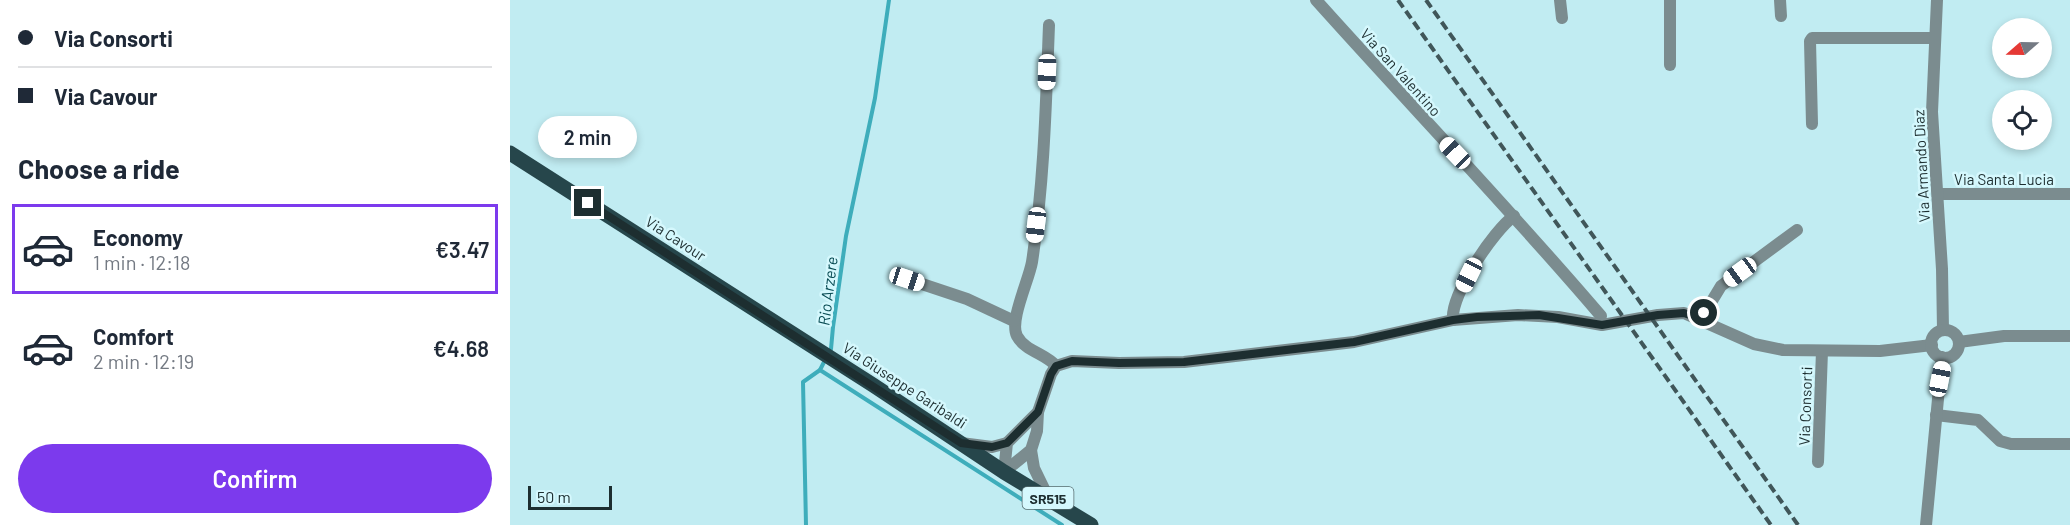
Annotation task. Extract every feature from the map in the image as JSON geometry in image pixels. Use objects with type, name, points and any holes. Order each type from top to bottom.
[{"type":"main road","name":"Via Cavour","points":[[510,153],[827,356]]},
{"type":"main road","name":"Via Giuseppe Garibaldi","points":[[827,356],[1004,472],[1091,525]]},
{"type":"street","name":"Via San Valentino","points":[[1316,0],[1514,216],[1601,316]]},
{"type":"street","points":[[1560,0],[1562,18]]},
{"type":"street","points":[[1670,0],[1670,65]]},
{"type":"street","points":[[1780,0],[1780,16]]},
{"type":"street","name":"Via Armando Diaz","points":[[1937,0],[1932,112],[1942,269],[1943,330]]},
{"type":"street","points":[[1049,25],[1043,167],[1032,264],[1014,321],[1017,336],[1033,351],[1052,361],[1056,366],[1038,412],[1037,431],[1031,450],[1034,468],[1049,499]]},
{"type":"street","points":[[1812,124],[1810,41],[1812,38],[1934,38]]},
{"type":"street","name":"Via Santa Lucia","points":[[1938,194],[2070,194]]},
{"type":"street","points":[[1453,320],[1454,307],[1478,258],[1514,216]]},
{"type":"street","points":[[1701,319],[1721,286],[1797,231]]},
{"type":"street","points":[[907,279],[967,299],[1014,321]]},
{"type":"street","name":"Via Consorti","points":[[1056,366],[1072,361],[1184,362],[1354,342],[1453,320],[1539,315],[1602,325],[1684,313],[1739,338],[1766,347],[1822,351],[1880,351],[1932,345]]},
{"type":"street","points":[[1943,330],[1951,332],[1959,342],[1955,354],[1949,357],[1937,355],[1932,345],[1935,335],[1943,330]]},
{"type":"street","points":[[1959,342],[2004,336],[2070,336]]},
{"type":"street","name":"Via Consorti","points":[[1818,462],[1822,351]]},
{"type":"street","points":[[1926,525],[1942,357]]},
{"type":"street","points":[[961,443],[992,447],[1007,443],[1038,412]]},
{"type":"street","points":[[1936,415],[1978,420],[2000,441],[2011,444],[2070,444]]},
{"type":"street","points":[[1004,472],[1007,443]]},
{"type":"street","points":[[1004,472],[1031,450]]},
{"type":"waterway","name":"Rio Arzere","points":[[829,353],[846,236],[875,98],[889,0]]},
{"type":"waterway","name":"Rio Arzere","points":[[825,360],[820,370],[1062,525]]},
{"type":"waterway","points":[[806,525],[803,382],[820,370]]},
{"type":"railway","points":[[1398,0],[1771,525]]},
{"type":"railway","points":[[1426,0],[1798,525]]},
{"type":"route","points":[[588,203],[961,443],[992,447],[1007,443],[1038,412],[1056,366],[1072,361],[1184,362],[1354,342],[1453,320],[1477,317],[1539,315],[1602,325],[1684,313],[1701,319],[1704,313]]}]
